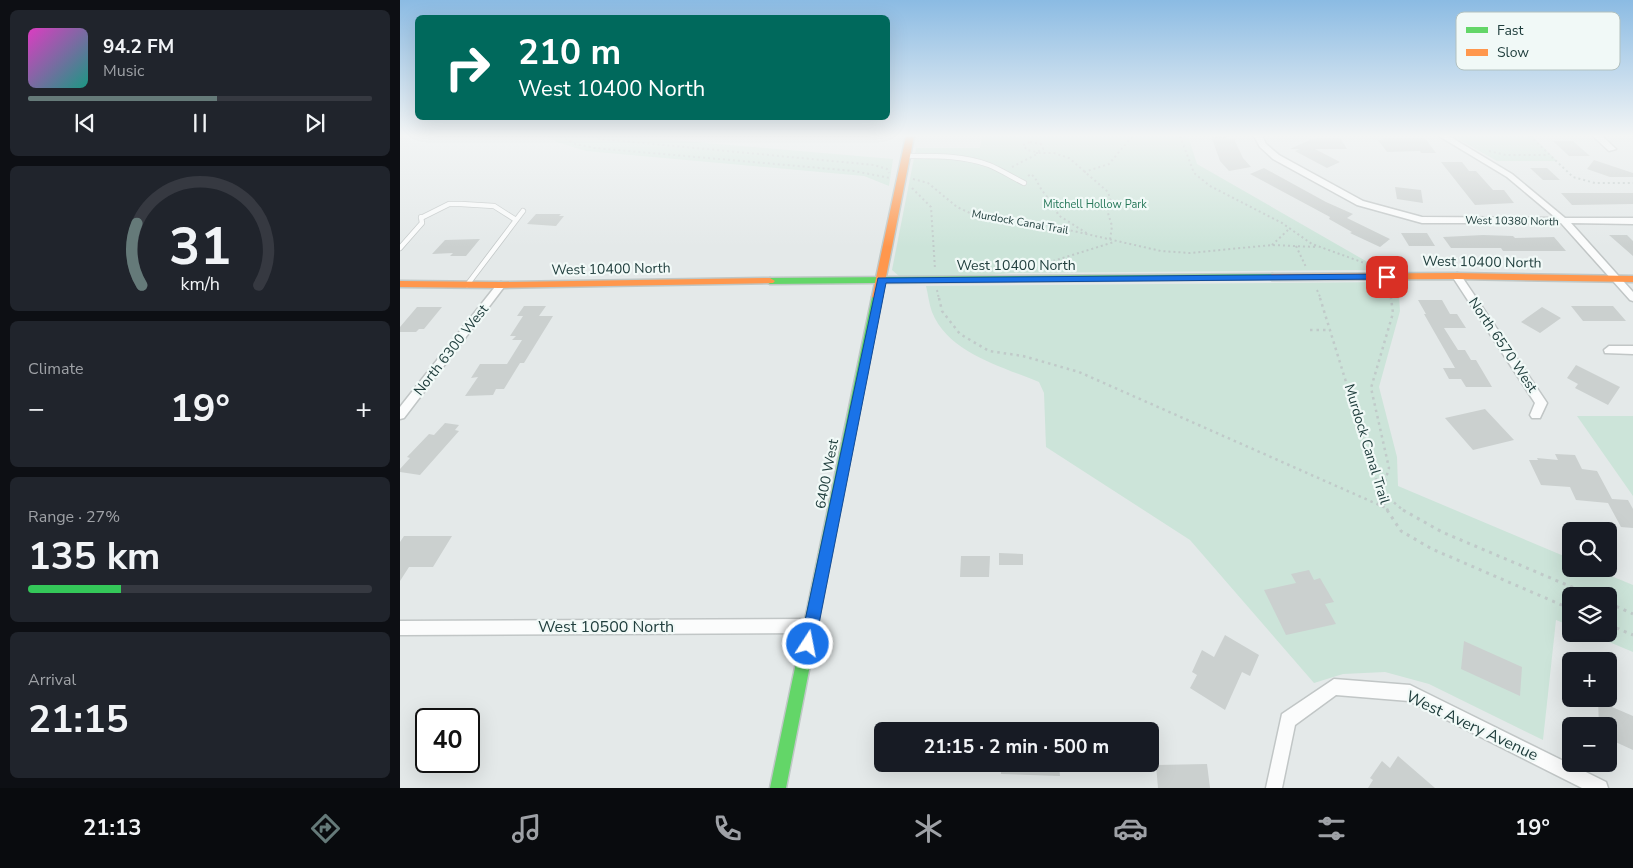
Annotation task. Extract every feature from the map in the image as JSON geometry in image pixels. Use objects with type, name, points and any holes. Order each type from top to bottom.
[{"type":"street","name":"6400 West","points":[[778,788],[881,280],[905,181],[905,173]]},
{"type":"street","name":"West 10380 North","points":[[1305,173],[1360,203],[1422,220],[1633,221]]},
{"type":"street","points":[[1504,173],[1530,190],[1564,222],[1633,298]]},
{"type":"street","name":"West 10400 North","points":[[400,284],[501,285],[936,279],[1457,276],[1633,279]]},
{"type":"street","name":"North 6570 West","points":[[1457,276],[1541,403],[1536,415]]},
{"type":"street","name":"North 6300 West","points":[[400,416],[501,285]]},
{"type":"street","points":[[1609,350],[1633,350]]},
{"type":"street","name":"West 10500 North","points":[[400,628],[811,626]]},
{"type":"street","name":"West Avery Avenue","points":[[1274,788],[1288,720],[1334,687],[1410,693],[1600,788]]},
{"type":"lane","points":[[1005,173],[1024,183]]},
{"type":"lane","points":[[400,248],[422,223],[421,218],[449,204],[494,206],[516,220]]},
{"type":"lane","points":[[467,285],[523,211]]},
{"type":"path","points":[[863,173],[889,178],[888,173]]},
{"type":"path","points":[[1085,173],[1108,192],[1111,202],[1108,212],[1113,228],[1110,240]]},
{"type":"path","points":[[1194,173],[1208,185],[1282,223],[1288,230],[1317,247],[1378,268]]},
{"type":"path","points":[[1568,173],[1573,177],[1594,183],[1633,182]]},
{"type":"path","points":[[1019,180],[1031,174],[1037,179],[1040,188],[1055,204],[1058,215],[1092,236]]},
{"type":"path","points":[[905,181],[931,207],[936,279],[942,311],[960,334],[989,351],[1023,356],[1079,372],[1386,508]]},
{"type":"path","name":"Murdock Canal Trail","points":[[905,181],[924,181],[957,207],[972,214],[1025,220],[1161,251],[1190,253],[1272,245],[1317,247]]},
{"type":"path","points":[[1272,245],[1288,230]]},
{"type":"path","points":[[1030,268],[1116,241]]},
{"type":"path","points":[[1296,246],[1306,267]]},
{"type":"path","points":[[1390,289],[1393,313],[1371,388],[1389,468],[1382,497],[1390,500],[1409,515],[1442,532],[1571,587]]},
{"type":"path","name":"Murdock Canal Trail","points":[[1317,290],[1382,497],[1391,518],[1401,531],[1411,538],[1562,605]]},
{"type":"path","points":[[1310,330],[1331,330]]},
{"type":"path","points":[[1617,607],[1633,614]]},
{"type":"path","points":[[1617,628],[1633,635]]},
{"type":"green space","points":[[828,173],[891,173],[889,186],[864,176]]},
{"type":"green space","name":"Mitchell Hollow Park","points":[[911,173],[1212,173],[1378,268],[1368,270],[1011,273],[968,277],[900,277],[892,270]]},
{"type":"green space","points":[[1393,282],[1399,296],[1400,311],[1379,387],[1397,457],[1398,486],[1562,555],[1562,577],[1614,577],[1633,585],[1633,652],[1609,642],[1617,642],[1617,587],[1562,587],[1562,622],[1556,620],[1543,740],[1429,684],[1385,672],[1343,674],[1314,683],[1190,540],[1046,447],[1044,393],[1039,382],[978,357],[950,338],[932,312],[926,286]]},
{"type":"green space","points":[[1577,416],[1633,416],[1633,496]]},
{"type":"building","points":[[1273,173],[1326,202],[1353,214],[1347,218],[1390,239],[1380,247],[1350,233],[1352,232],[1329,219],[1330,217],[1250,174]]},
{"type":"building","points":[[1450,173],[1478,173],[1493,190],[1504,190],[1514,203],[1475,205]]},
{"type":"building","points":[[1535,173],[1552,173],[1560,180],[1543,180]]},
{"type":"building","points":[[1598,173],[1633,173],[1633,177],[1610,177]]},
{"type":"building","points":[[1395,187],[1421,190],[1423,203],[1397,199]]},
{"type":"building","points":[[1561,193],[1633,193],[1633,204],[1572,205]]},
{"type":"building","points":[[536,214],[561,214],[559,216],[564,216],[556,226],[527,224]]},
{"type":"building","points":[[1401,233],[1427,233],[1435,246],[1409,246]]},
{"type":"building","points":[[1609,235],[1627,235],[1633,241],[1633,256]]},
{"type":"building","points":[[1513,236],[1515,238],[1554,237],[1566,251],[1503,251],[1501,248],[1451,248],[1443,237]]},
{"type":"building","points":[[480,239],[466,256],[450,256],[453,253],[432,254],[445,240]]},
{"type":"building","points":[[1418,300],[1442,300],[1450,314],[1457,314],[1466,328],[1444,328],[1458,350],[1465,350],[1471,360],[1476,360],[1492,387],[1466,387],[1461,379],[1449,379],[1443,368],[1455,368]]},
{"type":"building","points":[[524,306],[546,306],[539,316],[553,316],[524,363],[520,363],[504,389],[496,389],[493,395],[465,396],[478,377],[471,378],[480,364],[507,364],[522,340],[512,340],[516,336],[510,336],[523,316],[517,316]]},
{"type":"building","points":[[1571,306],[1613,306],[1626,321],[1583,321]]},
{"type":"building","points":[[417,307],[442,307],[424,329],[419,329],[416,332],[400,332],[400,327]]},
{"type":"building","points":[[1542,307],[1561,318],[1540,333],[1521,322]]},
{"type":"building","points":[[1576,365],[1620,387],[1608,405],[1575,388],[1578,384],[1567,378]]},
{"type":"building","points":[[1485,409],[1514,440],[1473,450],[1445,418]]},
{"type":"building","points":[[445,423],[459,425],[455,430],[459,431],[420,475],[400,472],[400,469],[410,458],[407,457],[429,434],[434,435]]},
{"type":"building","points":[[1555,454],[1575,455],[1582,469],[1597,471],[1612,499],[1628,500],[1633,509],[1633,528],[1621,527],[1608,503],[1576,500],[1570,487],[1541,485],[1529,460],[1538,460],[1537,458],[1558,460]]},
{"type":"building","points":[[404,536],[452,536],[433,567],[409,567],[400,581],[400,542]]},
{"type":"building","points":[[999,553],[1023,554],[1023,565],[999,565]]},
{"type":"building","points":[[961,556],[990,556],[989,577],[960,577]]},
{"type":"building","points":[[1309,570],[1314,580],[1320,578],[1334,602],[1325,604],[1336,624],[1286,635],[1264,590],[1296,583],[1291,574]]},
{"type":"building","points":[[1225,635],[1259,655],[1250,676],[1242,672],[1225,710],[1190,688],[1197,675],[1192,672],[1202,650],[1214,657]]},
{"type":"building","points":[[1464,641],[1522,667],[1520,696],[1461,669]]},
{"type":"building","points":[[1598,707],[1612,707],[1633,716],[1633,750],[1617,743],[1617,717],[1599,717]]},
{"type":"building","points":[[1398,756],[1435,788],[1368,788],[1373,780],[1370,778],[1382,761],[1390,768]]},
{"type":"building","points":[[1207,764],[1210,788],[1158,788],[1157,772],[1159,772],[1159,765]]},
{"type":"building","points":[[1001,772],[1060,772],[1060,776],[1001,774]]},
{"type":"traffic: fast","points":[[770,281],[1272,277]]},
{"type":"traffic: fast","points":[[778,788],[877,297]]},
{"type":"traffic: slow","points":[[877,297],[902,173]]},
{"type":"traffic: slow","points":[[1272,277],[1457,276],[1633,279]]},
{"type":"traffic: slow","points":[[400,284],[501,285],[770,281]]},
{"type":"route","points":[[808,644],[881,280],[1387,277]]}]
